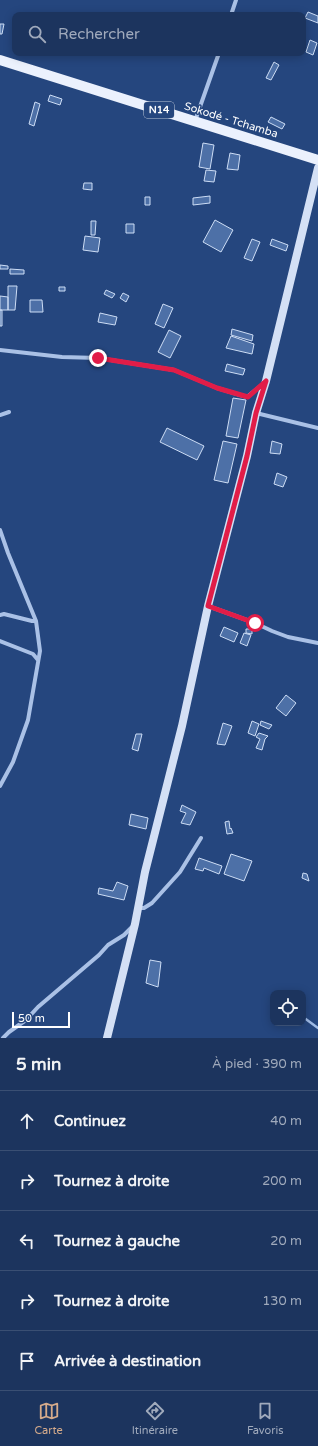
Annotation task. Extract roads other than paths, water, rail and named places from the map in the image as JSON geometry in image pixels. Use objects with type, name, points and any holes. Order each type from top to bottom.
[{"type":"main road","name":"Sokodé - Tchamba","points":[[0,60],[318,160]]},
{"type":"main road","points":[[107,1038],[135,924],[145,872],[182,726],[208,606],[247,456],[256,413],[266,381],[318,168]]},
{"type":"street","points":[[232,12],[236,0]]},
{"type":"street","points":[[195,122],[218,56]]},
{"type":"street","points":[[0,350],[62,357],[98,358],[174,370],[217,388],[248,397],[266,381]]},
{"type":"street","points":[[0,415],[9,412]]},
{"type":"street","points":[[256,413],[318,428]]},
{"type":"street","points":[[0,530],[36,620],[40,651],[28,720],[13,762],[0,786]]},
{"type":"street","points":[[208,606],[255,623],[272,632],[318,643]]},
{"type":"street","points":[[0,615],[4,614],[32,621],[36,620]]},
{"type":"street","points":[[0,641],[33,654],[38,660]]},
{"type":"street","points":[[138,908],[144,908],[152,903],[180,872],[201,838]]},
{"type":"street","points":[[3,1038],[26,1020],[38,1007],[99,955],[108,945],[124,935],[135,924]]},
{"type":"waterway","points":[[306,1019],[318,1028]]}]
